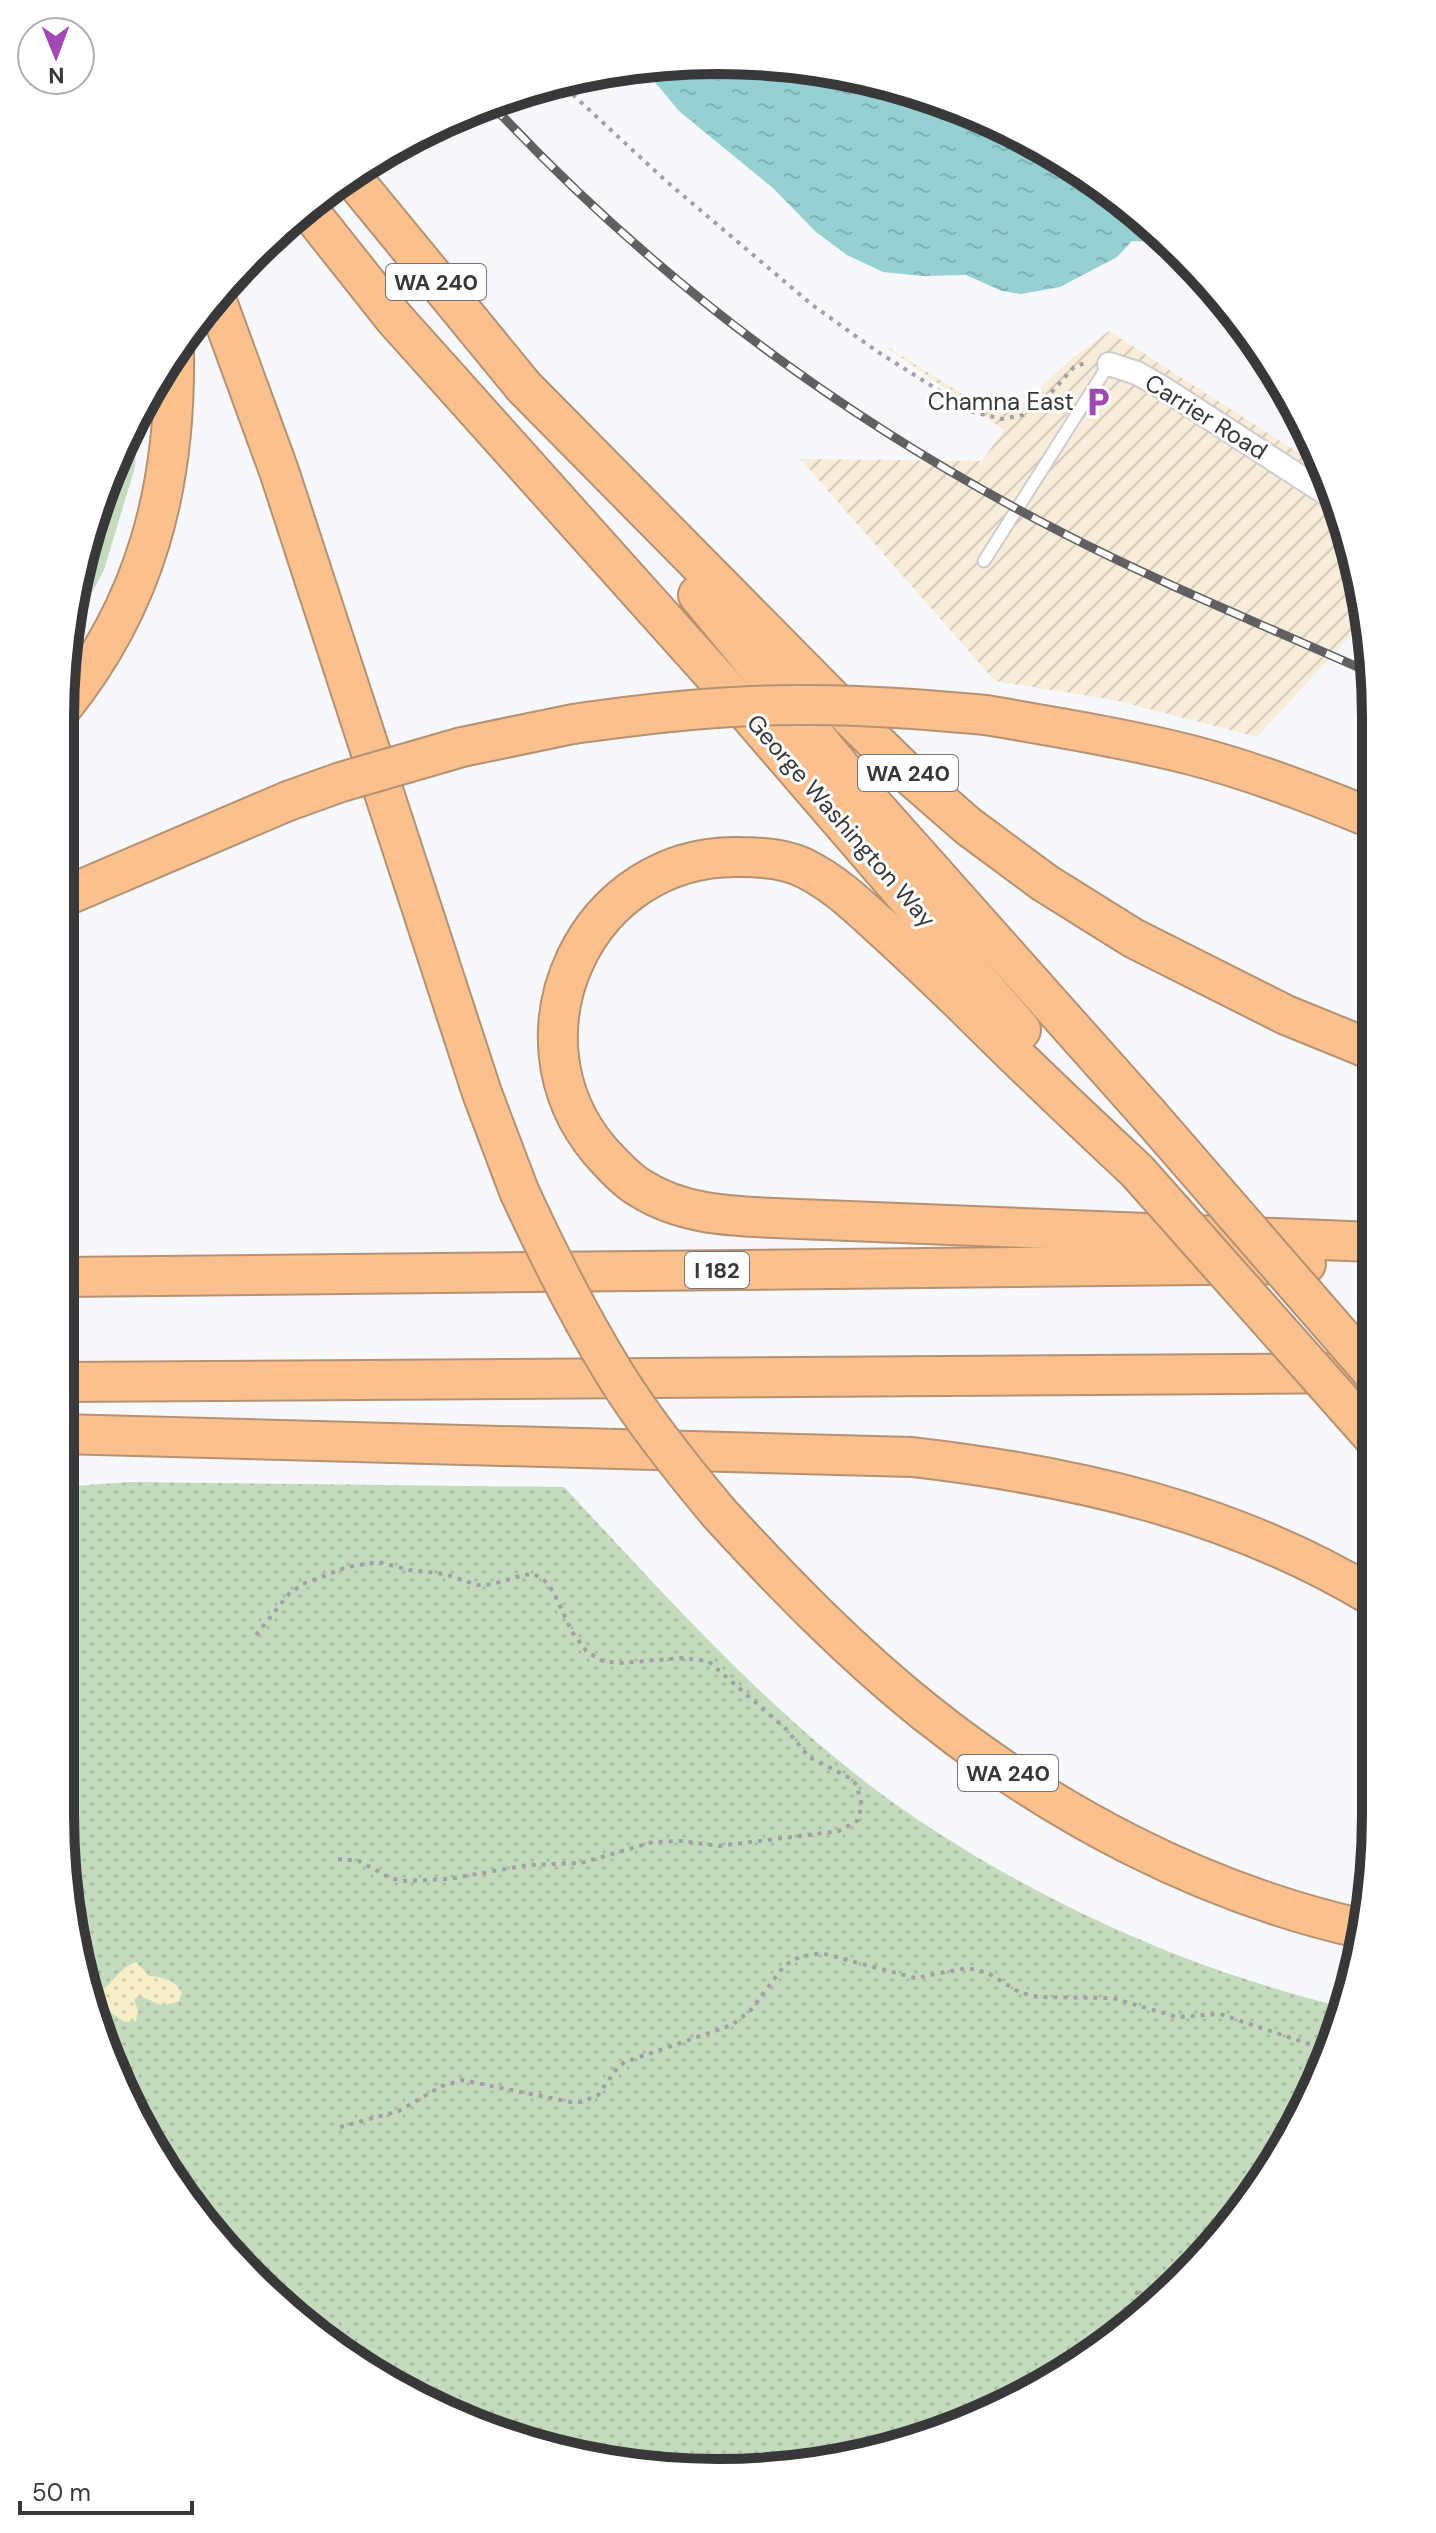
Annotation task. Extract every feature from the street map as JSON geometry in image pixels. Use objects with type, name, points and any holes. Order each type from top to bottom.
[{"type":"highway","name":"WA 240","points":[[358,185],[524,387],[853,720],[968,826],[1045,883],[1133,938],[1286,1015],[1362,1046]]},
{"type":"highway","name":"George Washington Way","points":[[314,217],[394,318],[746,711],[1042,1055],[1137,1171],[1362,1425]]},
{"type":"highway","name":"WA 240","points":[[220,310],[279,471],[482,1093],[519,1191],[575,1306],[649,1424],[719,1513],[779,1579],[923,1710],[988,1760],[1050,1801],[1129,1844],[1196,1875],[1276,1904],[1352,1926]]},
{"type":"highway","points":[[75,690],[100,656],[119,620],[153,537],[171,439],[174,373]]},
{"type":"highway","name":"George Washington Way","points":[[524,387],[857,787],[1362,1360]]},
{"type":"highway","points":[[74,892],[288,801],[355,777],[462,747],[573,724],[688,710],[807,705],[894,707],[986,715],[1101,735],[1194,756],[1305,791],[1362,814]]},
{"type":"highway","points":[[1137,1171],[842,891],[804,867],[765,858],[720,856],[687,862],[625,895],[601,919],[567,975],[560,1010],[558,1050],[573,1110],[589,1138],[614,1167],[640,1188],[688,1210],[725,1216],[1362,1242]]},
{"type":"highway","name":"I 182","points":[[74,1277],[1362,1263]]},
{"type":"highway","points":[[74,1382],[1362,1373]]},
{"type":"highway","points":[[74,1434],[897,1456],[979,1465],[1122,1492],[1180,1510],[1249,1535],[1324,1569],[1362,1590]]},
{"type":"street","name":"Carrier Road","points":[[1109,364],[1137,373],[1163,388],[1320,490]]},
{"type":"lane","points":[[984,561],[1109,364]]},
{"type":"path","points":[[569,92],[666,181],[811,304],[878,352],[973,412],[1002,419],[1023,415],[1042,403],[1077,365],[1085,362],[1109,364]]},
{"type":"path","points":[[256,1635],[279,1605],[303,1584],[358,1565],[379,1562],[409,1570],[445,1574],[477,1585],[534,1574],[553,1591],[572,1632],[587,1652],[603,1661],[621,1663],[681,1658],[708,1661],[786,1729],[809,1757],[852,1779],[862,1806],[857,1821],[839,1831],[719,1846],[682,1841],[653,1842],[581,1863],[528,1865],[449,1879],[403,1881],[390,1878],[359,1861],[338,1859]]},
{"type":"path","points":[[340,2127],[399,2111],[442,2086],[462,2080],[571,2102],[591,2100],[625,2062],[732,2025],[751,2010],[784,1966],[799,1957],[821,1953],[915,1978],[967,1968],[988,1973],[1019,1992],[1037,1997],[1112,1998],[1177,2017],[1220,2014],[1318,2048]]},
{"type":"path","points":[[1136,2291],[1141,2301]]},
{"type":"shaded area","points":[[1109,331],[1307,458],[1340,551],[1355,630],[1257,737],[1114,700],[995,681],[800,459],[982,461],[1004,430],[879,342],[979,404],[1001,409],[1012,409],[1026,401],[1070,360]]},
{"type":"green space","points":[[136,441],[135,467],[104,570],[84,608],[108,511]]},
{"type":"green space","points":[[129,1482],[564,1487],[696,1628],[765,1696],[882,1795],[931,1828],[1034,1889],[1143,1941],[1251,1981],[1333,2005],[1296,2100],[1276,2137],[1229,2207],[1202,2240],[1143,2299],[1110,2326],[1040,2373],[1003,2393],[925,2425],[844,2447],[802,2453],[760,2458],[676,2458],[592,2447],[551,2437],[511,2425],[433,2393],[396,2373],[326,2326],[293,2299],[234,2240],[207,2207],[160,2137],[123,2061],[108,2022],[86,1941],[75,1857],[74,1486]]},
{"type":"sand","points":[[136,1962],[149,1976],[172,1982],[182,1992],[179,2001],[161,2004],[138,1996],[134,2000],[138,2010],[136,2021],[125,2022],[110,2012],[106,2015],[99,1992]]},
{"type":"water","points":[[760,75],[844,86],[885,96],[964,123],[1040,160],[1110,207],[1151,242],[1132,241],[1117,257],[1060,287],[1021,294],[1002,291],[966,275],[922,276],[883,272],[847,255],[816,232],[773,188],[679,111],[651,78]]},
{"type":"water","points":[[1165,255],[1226,323],[1212,313],[1200,294]]},
{"type":"railway","points":[[499,113],[618,229],[686,287],[756,342],[902,442],[978,488],[1095,549],[1360,668]]},
{"type":"place","name":"Chamna East","points":[[1098,402]]}]
